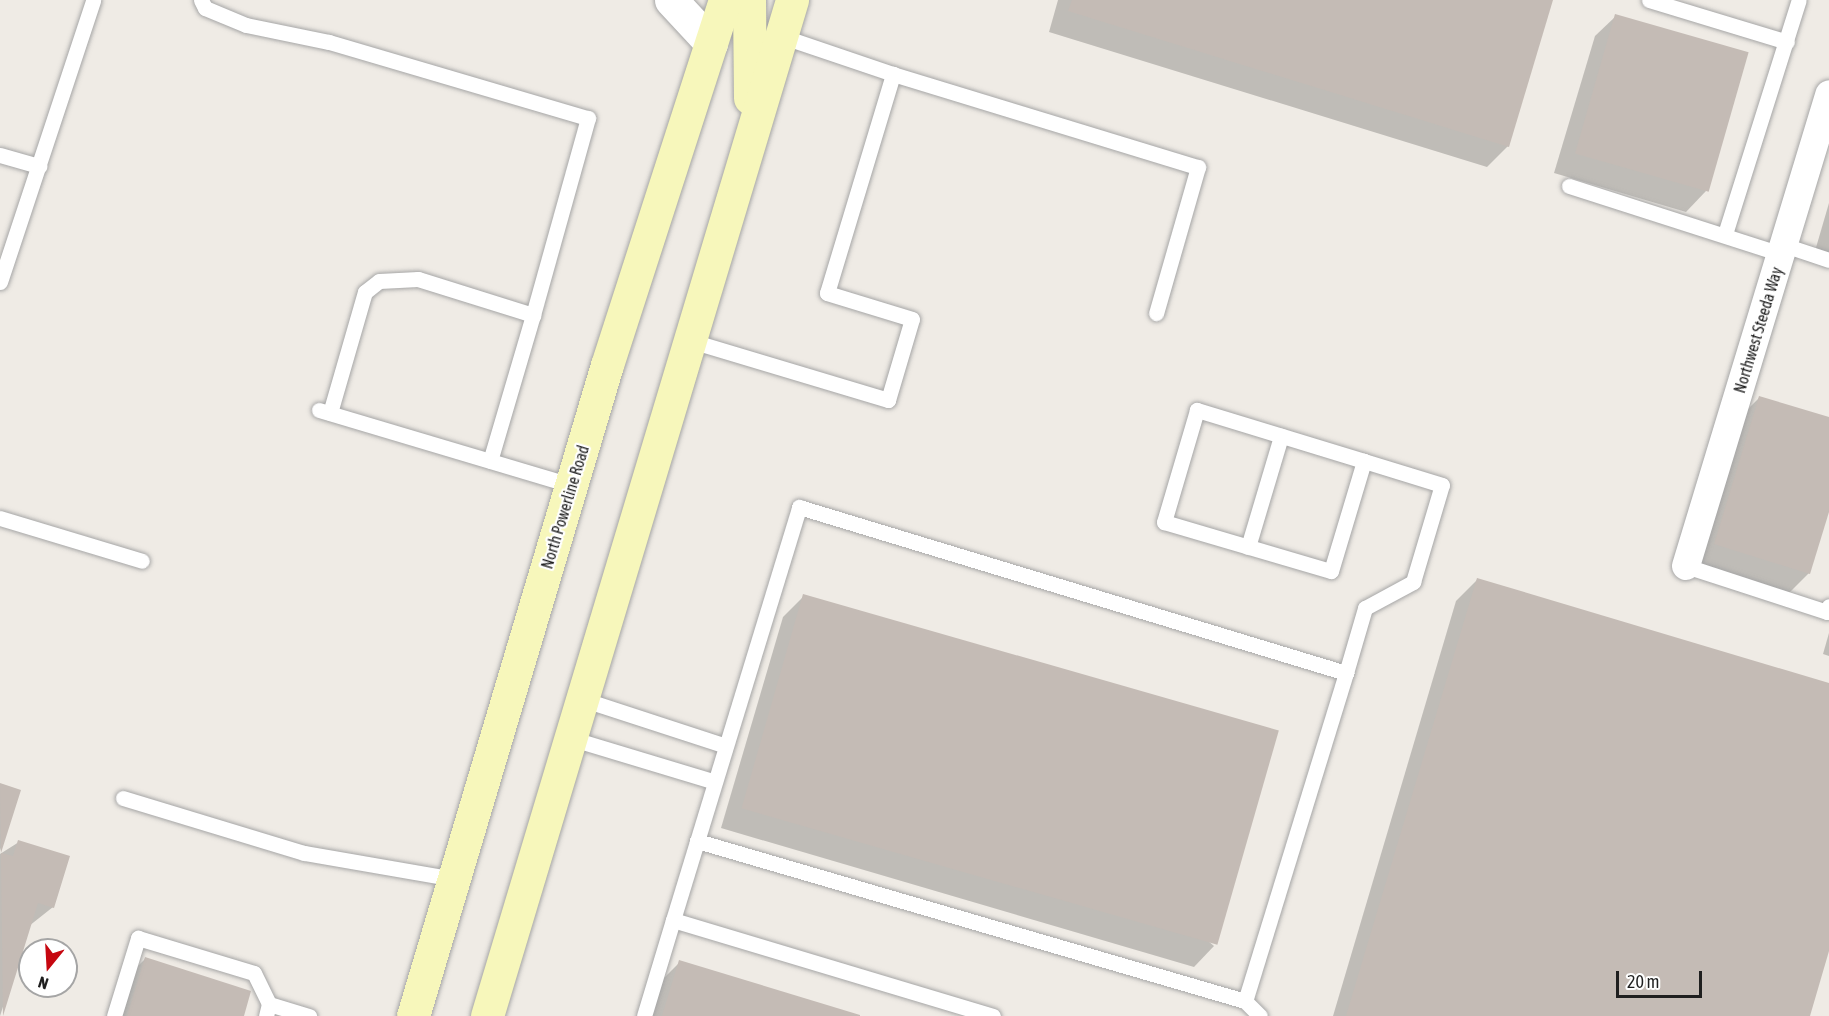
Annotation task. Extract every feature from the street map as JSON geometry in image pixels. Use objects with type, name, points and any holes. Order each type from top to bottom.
[{"type":"main road","name":"North Powerline Road","points":[[413,1016],[571,485],[725,0]]},
{"type":"main road","points":[[749,0],[753,25],[749,142]]},
{"type":"main road","points":[[487,1016],[585,700],[688,340],[792,0]]},
{"type":"street","points":[[670,0],[711,44]]},
{"type":"street","name":"Northwest Steeda Way","points":[[1686,566],[1829,94]]},
{"type":"lane","points":[[0,282],[93,0]]},
{"type":"lane","points":[[201,0],[204,8],[246,26],[329,42],[588,118],[490,461]]},
{"type":"lane","points":[[1649,0],[1787,42]]},
{"type":"lane","points":[[1725,234],[1800,0]]},
{"type":"lane","points":[[782,36],[893,74],[1197,167],[1156,313]]},
{"type":"lane","points":[[688,340],[888,400],[912,319],[827,293],[893,74]]},
{"type":"lane","points":[[0,154],[39,166]]},
{"type":"lane","points":[[1569,186],[1725,234],[1829,260]]},
{"type":"lane","points":[[533,315],[418,279],[379,281],[365,292],[325,412],[571,485]]},
{"type":"lane","points":[[1245,1001],[1365,608],[1413,582],[1442,484],[1197,410],[1164,522],[1331,571],[1364,461]]},
{"type":"lane","points":[[1248,547],[1281,436]]},
{"type":"lane","points":[[644,1016],[799,507],[1346,673]]},
{"type":"lane","points":[[0,518],[142,561]]},
{"type":"lane","points":[[1686,566],[1827,612],[1829,606]]},
{"type":"lane","points":[[585,700],[726,746]]},
{"type":"lane","points":[[573,739],[715,782]]},
{"type":"lane","points":[[123,798],[304,854],[454,879]]},
{"type":"lane","points":[[697,842],[1245,1001],[1260,1016]]},
{"type":"lane","points":[[673,920],[993,1016]]},
{"type":"lane","points":[[114,1016],[138,938],[254,973],[268,1010],[309,1016]]},
{"type":"building","points":[[1072,0],[1553,0],[1509,147],[1068,11]]},
{"type":"building","points":[[1615,14],[1749,52],[1709,192],[1575,153]]},
{"type":"building","points":[[1759,396],[1829,417],[1829,512],[1810,574],[1714,544]]},
{"type":"building","points":[[1477,578],[1829,683],[1829,951],[1810,1016],[1346,1016]]},
{"type":"building","points":[[803,594],[1279,730],[1217,945],[742,808]]},
{"type":"building","points":[[0,783],[21,790],[1,853],[13,856],[18,840],[70,856],[54,908],[38,903],[27,938],[18,938],[18,968],[3,1016]]},
{"type":"building","points":[[145,957],[251,991],[244,1016],[127,1016]]},
{"type":"building","points":[[679,960],[860,1015],[860,1016],[662,1016]]}]
